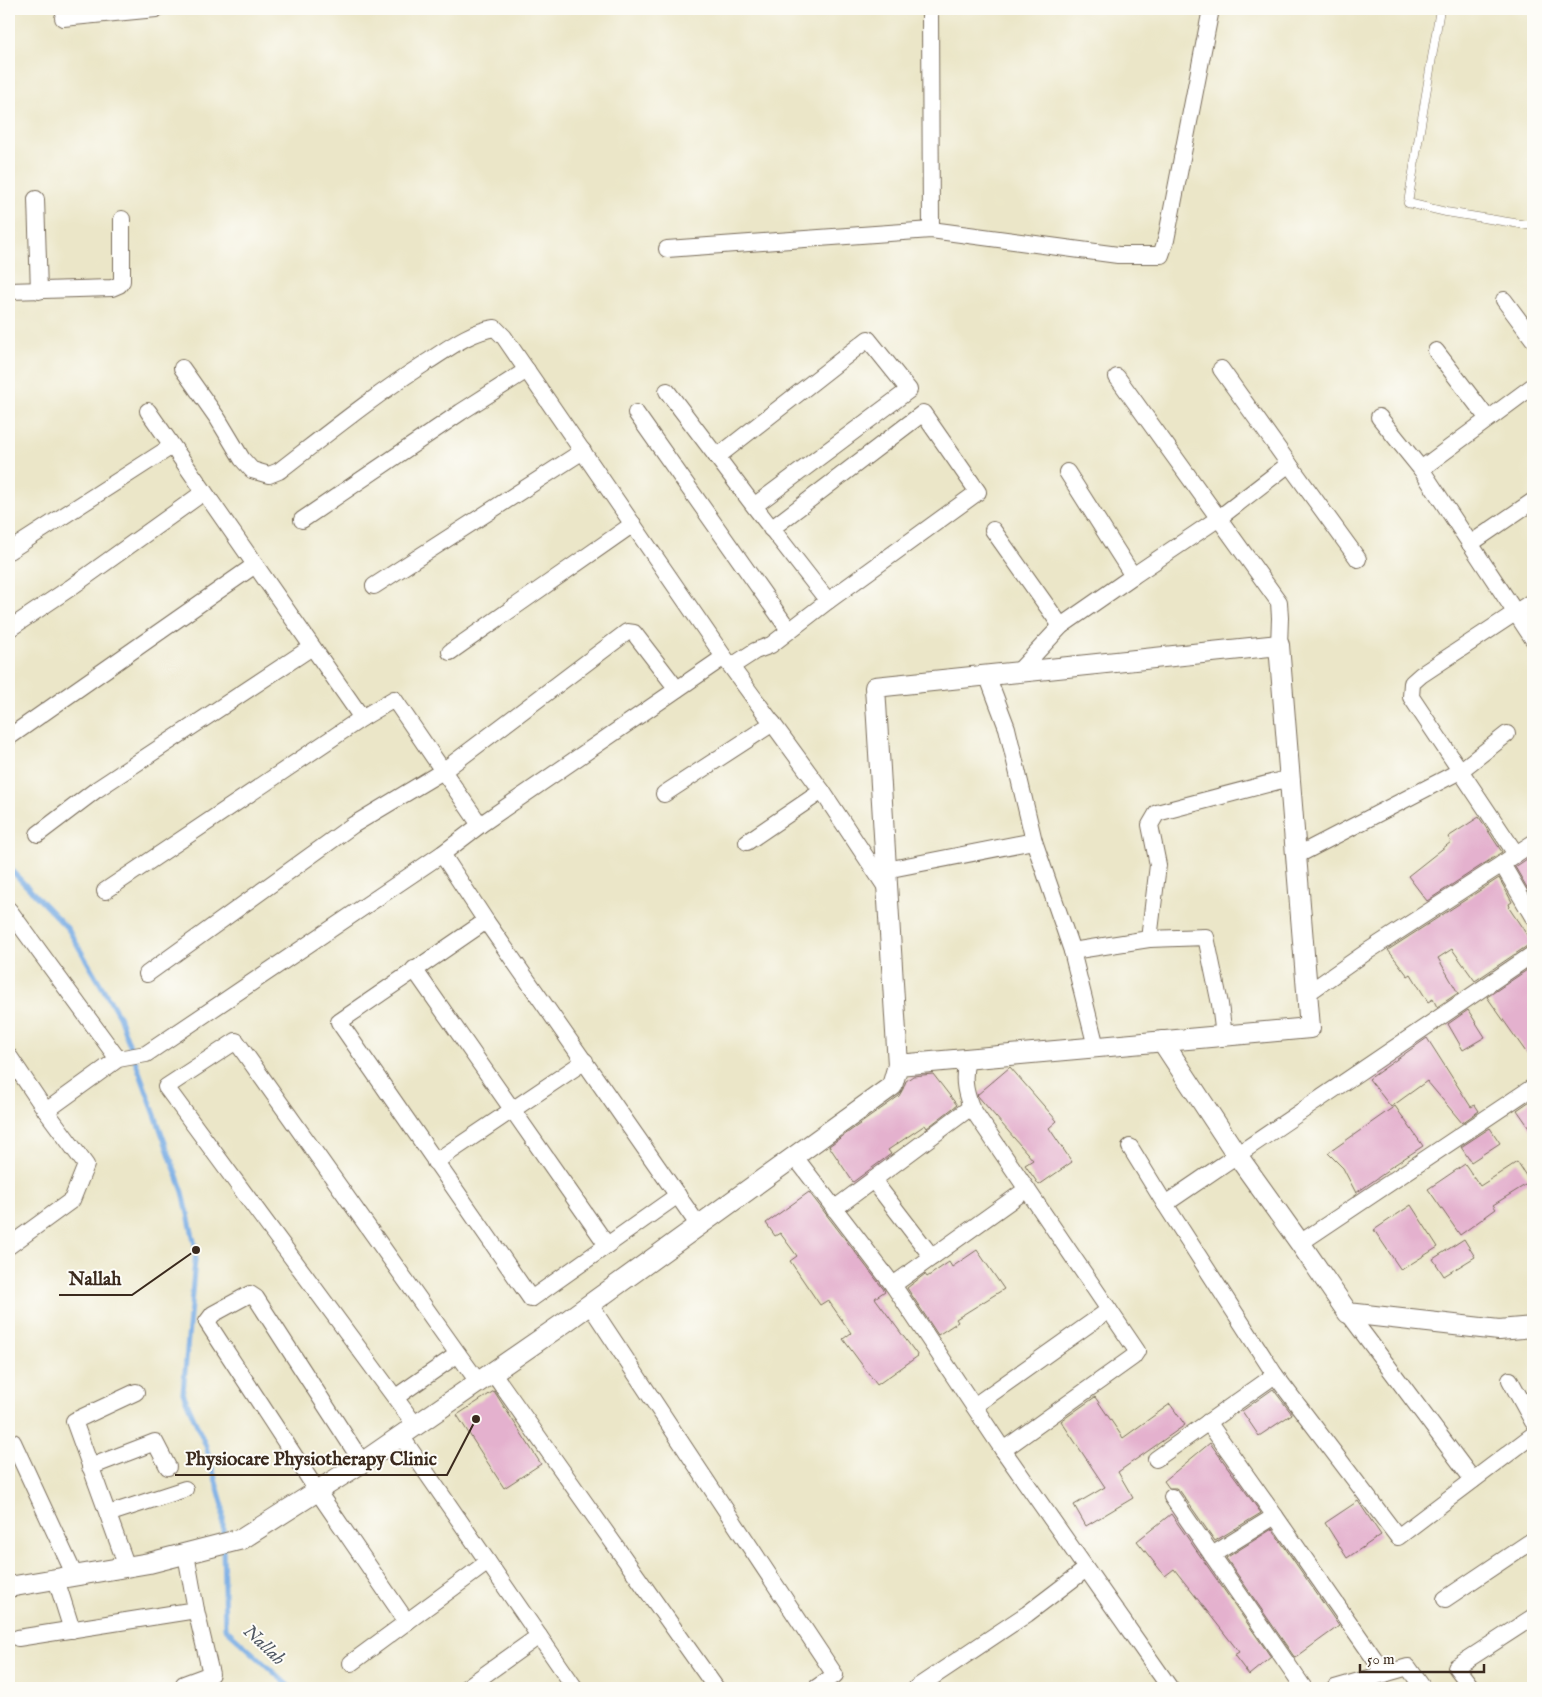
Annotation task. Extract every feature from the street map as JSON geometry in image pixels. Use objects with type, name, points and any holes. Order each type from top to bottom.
[{"type":"street","points":[[63,18],[156,9]]},
{"type":"street","points":[[930,9],[931,230]]},
{"type":"street","points":[[667,249],[931,230],[1118,255],[1161,255],[1166,240],[1211,9]]},
{"type":"street","points":[[36,199],[39,291]]},
{"type":"street","points":[[9,291],[112,288],[119,285],[122,281],[122,219]]},
{"type":"street","points":[[1504,300],[1533,340]]},
{"type":"street","points":[[182,368],[218,419],[242,459],[252,470],[269,474],[279,472],[398,380],[480,330],[495,328],[504,337],[772,723],[886,879]]},
{"type":"street","points":[[46,1111],[118,1059],[146,1054],[442,854],[480,825],[676,689],[732,666],[755,651],[771,645],[828,601],[978,492],[909,390],[868,339],[717,457]]},
{"type":"street","points":[[1436,351],[1488,419]]},
{"type":"street","points":[[1221,369],[1358,559]]},
{"type":"street","points":[[302,520],[461,412],[527,370]]},
{"type":"street","points":[[898,1065],[1310,1028],[1279,645],[1279,602],[1118,377]]},
{"type":"street","points":[[1421,469],[1533,386]]},
{"type":"street","points":[[754,506],[909,390]]},
{"type":"street","points":[[667,391],[828,601]]},
{"type":"street","points":[[148,412],[362,718]]},
{"type":"street","points":[[636,413],[790,630]]},
{"type":"street","points":[[771,528],[923,413]]},
{"type":"street","points":[[1379,417],[1421,469],[1533,639]]},
{"type":"street","points":[[9,552],[172,446]]},
{"type":"street","points":[[374,586],[583,451]]},
{"type":"street","points":[[1018,672],[1061,626],[1218,518],[1289,464]]},
{"type":"street","points":[[1067,472],[1133,576]]},
{"type":"street","points":[[9,628],[70,588],[204,492]]},
{"type":"street","points":[[1470,544],[1533,501]]},
{"type":"street","points":[[450,652],[633,524]]},
{"type":"street","points":[[993,530],[1061,626]]},
{"type":"street","points":[[9,737],[256,565]]},
{"type":"street","points":[[1516,854],[1411,697],[1412,683],[1421,675],[1533,600]]},
{"type":"street","points":[[147,974],[353,825],[443,771],[627,632],[634,632],[676,689]]},
{"type":"street","points":[[9,1587],[149,1563],[242,1539],[318,1492],[486,1378],[892,1086],[898,1065],[875,687],[1279,645]]},
{"type":"street","points":[[38,834],[96,790],[312,647]]},
{"type":"street","points":[[987,675],[1008,728],[1034,841],[1072,952],[1096,1047]]},
{"type":"street","points":[[105,891],[362,718],[394,699],[480,825]]},
{"type":"street","points":[[664,794],[772,723]]},
{"type":"street","points":[[1296,856],[1460,771],[1507,734]]},
{"type":"street","points":[[1150,940],[1158,865],[1150,825],[1158,813],[1290,778]]},
{"type":"street","points":[[747,842],[822,791]]},
{"type":"street","points":[[886,879],[1034,841]]},
{"type":"street","points":[[1308,993],[1368,951],[1533,843]]},
{"type":"street","points":[[442,854],[486,922],[699,1226]]},
{"type":"street","points":[[1502,864],[1533,917]]},
{"type":"street","points":[[9,910],[118,1059]]},
{"type":"street","points":[[486,922],[338,1022],[531,1299],[678,1195]]},
{"type":"street","points":[[1072,952],[1150,940],[1206,937],[1220,1004],[1224,1036]]},
{"type":"street","points":[[1165,1204],[1533,954]]},
{"type":"street","points":[[414,969],[607,1245]]},
{"type":"street","points":[[575,1688],[488,1562],[409,1431],[396,1397],[166,1087],[236,1041],[458,1354],[486,1378],[716,1688]]},
{"type":"street","points":[[1162,1041],[1237,1155],[1300,1242],[1348,1313],[1472,1480]]},
{"type":"street","points":[[9,1056],[46,1111],[86,1165],[72,1200],[9,1246]]},
{"type":"street","points":[[967,1058],[964,1086],[971,1107],[1137,1351],[1133,1357],[1002,1450]]},
{"type":"street","points":[[435,1162],[584,1061]]},
{"type":"street","points":[[1300,1242],[1533,1087]]},
{"type":"street","points":[[834,1209],[971,1107]]},
{"type":"street","points":[[1130,1147],[1275,1375],[1398,1537],[1533,1435]]},
{"type":"street","points":[[794,1157],[893,1285],[1002,1450],[1170,1688]]},
{"type":"street","points":[[873,1180],[932,1257]]},
{"type":"street","points":[[893,1285],[1027,1189]]},
{"type":"street","points":[[362,1462],[256,1298],[250,1294],[213,1314],[207,1322],[318,1492],[407,1622]]},
{"type":"street","points":[[590,1305],[835,1675],[816,1688]]},
{"type":"street","points":[[974,1406],[1109,1310]]},
{"type":"street","points":[[1348,1313],[1499,1330],[1533,1327]]},
{"type":"street","points":[[396,1397],[458,1354]]},
{"type":"street","points":[[1156,1459],[1275,1375]]},
{"type":"street","points":[[1510,1380],[1533,1422]]},
{"type":"street","points":[[127,1567],[74,1421],[136,1392]]},
{"type":"street","points":[[1208,1422],[1385,1674]]},
{"type":"street","points":[[13,1442],[66,1577],[72,1630]]},
{"type":"street","points":[[90,1467],[155,1442],[168,1467]]},
{"type":"street","points":[[108,1514],[184,1489]]},
{"type":"street","points":[[1172,1497],[1304,1688]]},
{"type":"street","points":[[1212,1555],[1275,1516]]},
{"type":"street","points":[[1445,1599],[1533,1540]]},
{"type":"street","points":[[184,1688],[184,1684],[211,1674],[196,1610],[186,1554]]},
{"type":"street","points":[[351,1664],[488,1562]]},
{"type":"street","points":[[916,1688],[1027,1614],[1086,1569]]},
{"type":"street","points":[[18,1638],[196,1610]]},
{"type":"street","points":[[1472,1688],[1456,1667],[1533,1617]]},
{"type":"street","points":[[466,1688],[540,1636]]},
{"type":"street","points":[[1335,1688],[1408,1667],[1423,1688]]},
{"type":"lane","points":[[1440,9],[1408,203],[1446,212],[1533,226]]},
{"type":"building","points":[[1479,817],[1502,852],[1427,901],[1408,876],[1451,842],[1448,837]]},
{"type":"building","points":[[1533,855],[1533,888],[1529,891],[1515,867]]},
{"type":"building","points":[[1499,878],[1512,902],[1509,904],[1509,908],[1533,944],[1527,946],[1475,981],[1452,949],[1438,958],[1458,993],[1437,1007],[1433,999],[1428,1002],[1411,974],[1408,976],[1388,950]]},
{"type":"building","points":[[1530,968],[1533,972],[1533,1062],[1487,997]]},
{"type":"building","points":[[1468,1010],[1485,1037],[1463,1050],[1448,1024]]},
{"type":"building","points":[[1427,1038],[1471,1107],[1475,1105],[1479,1111],[1462,1123],[1427,1081],[1391,1107],[1369,1079]]},
{"type":"building","points":[[1010,1067],[1057,1121],[1049,1128],[1072,1162],[1039,1185],[1025,1165],[1033,1160],[977,1095]]},
{"type":"building","points":[[933,1074],[957,1105],[927,1128],[925,1125],[888,1150],[891,1154],[853,1182],[829,1146],[899,1096],[906,1081],[913,1076]]},
{"type":"building","points":[[1533,1099],[1533,1133],[1517,1110]]},
{"type":"building","points":[[1395,1106],[1423,1146],[1356,1193],[1343,1168],[1328,1153]]},
{"type":"building","points":[[1490,1128],[1500,1143],[1471,1162],[1461,1147]]},
{"type":"building","points":[[1517,1162],[1530,1182],[1493,1205],[1496,1209],[1460,1235],[1428,1189],[1465,1164],[1480,1186]]},
{"type":"building","points":[[809,1192],[885,1291],[875,1298],[918,1356],[877,1385],[843,1339],[851,1333],[828,1300],[820,1305],[790,1261],[797,1256],[780,1233],[775,1236],[766,1223]]},
{"type":"building","points":[[1411,1205],[1438,1247],[1401,1270],[1374,1230]]},
{"type":"building","points":[[1464,1239],[1475,1257],[1444,1276],[1433,1259]]},
{"type":"building","points":[[977,1250],[1004,1289],[956,1319],[958,1322],[938,1335],[907,1288],[925,1274],[927,1277],[949,1262],[952,1267]]},
{"type":"building","points":[[1273,1389],[1292,1414],[1259,1436],[1242,1411]]},
{"type":"building","points":[[494,1391],[541,1464],[504,1488],[457,1415]]},
{"type":"building","points":[[1095,1397],[1123,1438],[1170,1404],[1185,1425],[1118,1472],[1133,1498],[1086,1526],[1074,1505],[1105,1487],[1061,1421]]},
{"type":"building","points":[[1210,1443],[1261,1513],[1215,1541],[1180,1491],[1176,1488],[1169,1488],[1164,1481]]},
{"type":"building","points":[[1358,1501],[1381,1535],[1347,1558],[1325,1523]]},
{"type":"building","points":[[1171,1514],[1271,1657],[1249,1675],[1234,1655],[1239,1652],[1174,1569],[1165,1576],[1137,1541]]},
{"type":"building","points":[[1272,1529],[1339,1626],[1295,1658],[1226,1558]]},
{"type":"waterway","name":"Nallah","points":[[9,868],[68,929],[119,1016],[183,1192],[196,1250],[183,1393],[206,1446],[223,1506],[223,1539]]},
{"type":"waterway","name":"Nallah","points":[[223,1547],[225,1628],[291,1688]]},
{"type":"place","name":"Nallah","points":[[196,1250]]},
{"type":"place","name":"Physiocare Physiotherapy Clinic","points":[[476,1419]]}]
